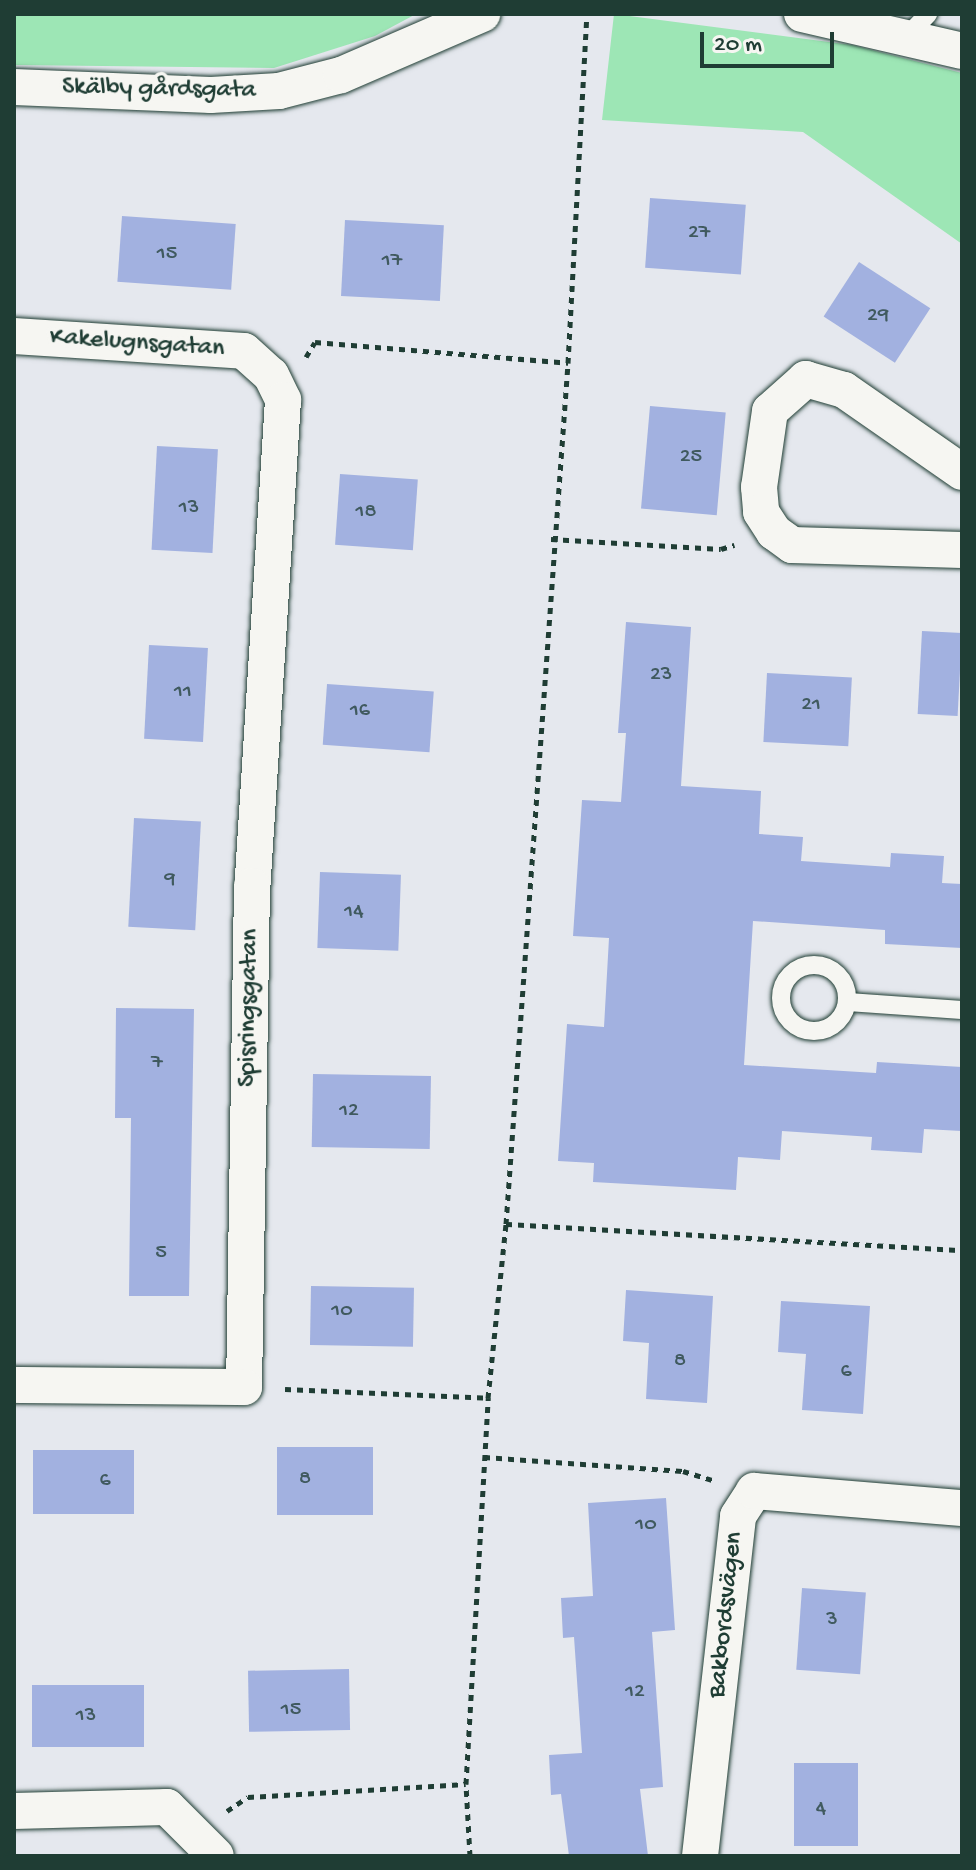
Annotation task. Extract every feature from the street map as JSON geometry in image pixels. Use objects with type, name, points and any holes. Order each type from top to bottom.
[{"type":"street","name":"Skälby gårdsgata","points":[[14,87],[211,95],[279,91],[341,75],[482,14]]},
{"type":"street","points":[[802,14],[917,26],[962,51]]},
{"type":"street","name":"Kakelugnsgatan","points":[[14,336],[244,351],[271,375],[282,397]]},
{"type":"street","points":[[962,472],[844,390],[806,379],[770,411],[759,487],[761,512],[774,532],[792,545],[962,550]]},
{"type":"street","name":"Spisringsgatan","points":[[244,1387],[252,886],[282,397]]},
{"type":"street","points":[[14,1385],[244,1387]]},
{"type":"street","points":[[754,1491],[962,1508]]},
{"type":"street","name":"Bakbordsvägen","points":[[700,1856],[738,1516],[754,1491]]},
{"type":"street","points":[[14,1811],[167,1807],[198,1839]]},
{"type":"lane","points":[[848,1002],[962,1010]]},
{"type":"path","points":[[470,1856],[466,1784],[484,1457],[506,1224],[551,539],[568,363],[587,14]]},
{"type":"path","points":[[282,397],[315,342],[568,363]]},
{"type":"path","points":[[551,539],[721,549],[774,532]]},
{"type":"path","points":[[506,1224],[962,1250]]},
{"type":"path","points":[[244,1387],[488,1398]]},
{"type":"path","points":[[484,1457],[683,1471],[754,1491]]},
{"type":"path","points":[[198,1839],[248,1797],[466,1784]]},
{"type":"green space","points":[[14,14],[416,14],[375,36],[274,68],[14,65]]},
{"type":"green space","points":[[614,14],[852,45],[962,73],[962,244],[803,132],[602,120]]},
{"type":"building","points":[[650,198],[746,205],[741,275],[645,268]]},
{"type":"building","points":[[122,216],[236,224],[231,290],[117,282]]},
{"type":"building","points":[[345,220],[444,225],[440,301],[341,296]]},
{"type":"building","points":[[859,262],[930,308],[895,363],[824,317]]},
{"type":"building","points":[[650,406],[726,413],[717,515],[641,509]]},
{"type":"building","points":[[157,446],[218,449],[212,553],[152,550]]},
{"type":"building","points":[[340,474],[418,479],[413,550],[335,545]]},
{"type":"building","points":[[626,622],[691,627],[681,786],[761,791],[759,834],[803,837],[801,861],[890,867],[891,853],[944,856],[942,883],[962,884],[962,948],[885,944],[885,930],[753,921],[744,1065],[876,1073],[877,1062],[962,1067],[962,1131],[924,1129],[922,1153],[871,1150],[872,1137],[782,1131],[780,1160],[738,1157],[736,1190],[593,1182],[594,1163],[558,1161],[567,1024],[604,1027],[609,938],[573,936],[582,800],[621,802],[626,733],[618,733]]},
{"type":"building","points":[[922,631],[962,633],[958,716],[918,714]]},
{"type":"building","points":[[149,645],[208,648],[203,742],[144,739]]},
{"type":"building","points":[[767,673],[852,677],[848,746],[763,742]]},
{"type":"building","points":[[327,684],[434,691],[429,752],[323,745]]},
{"type":"building","points":[[134,818],[201,822],[195,930],[128,927]]},
{"type":"building","points":[[320,872],[401,875],[398,951],[317,948]]},
{"type":"building","points":[[116,1008],[194,1009],[189,1296],[129,1296],[131,1118],[115,1118]]},
{"type":"building","points":[[313,1074],[431,1076],[430,1149],[312,1147]]},
{"type":"building","points":[[311,1286],[414,1288],[413,1347],[310,1345]]},
{"type":"building","points":[[626,1290],[713,1296],[707,1403],[646,1399],[649,1343],[623,1341]]},
{"type":"building","points":[[781,1301],[870,1306],[863,1414],[802,1410],[806,1354],[778,1352]]},
{"type":"building","points":[[277,1447],[373,1447],[373,1515],[277,1515]]},
{"type":"building","points":[[33,1450],[134,1450],[134,1514],[33,1514]]},
{"type":"building","points":[[666,1498],[675,1630],[652,1632],[663,1787],[640,1789],[648,1856],[569,1856],[561,1794],[551,1795],[549,1755],[582,1753],[574,1637],[563,1638],[561,1598],[593,1596],[588,1503]]},
{"type":"building","points":[[802,1588],[866,1592],[860,1674],[796,1670]]},
{"type":"building","points":[[349,1669],[350,1730],[249,1732],[248,1671]]},
{"type":"building","points":[[32,1685],[144,1685],[144,1747],[32,1747]]},
{"type":"building","points":[[794,1763],[858,1763],[858,1846],[794,1846]]}]
